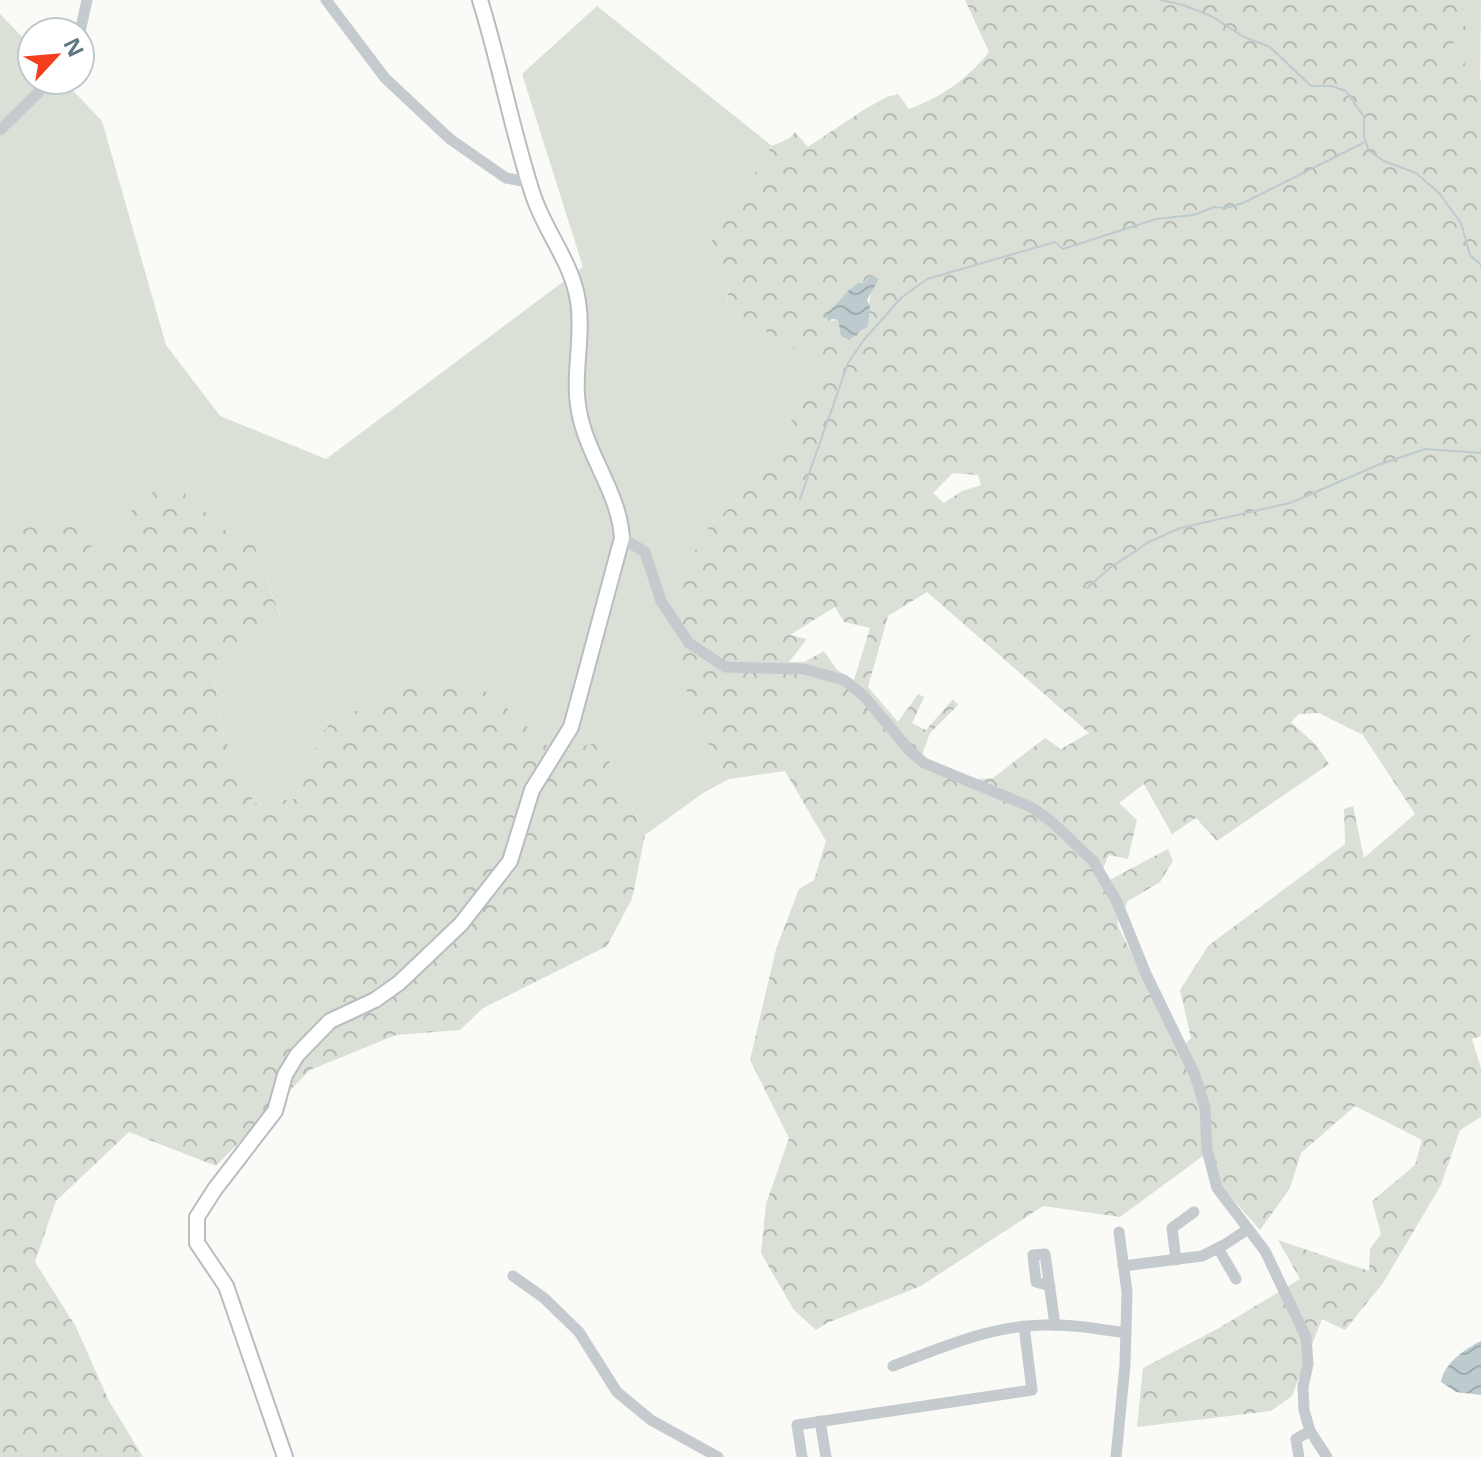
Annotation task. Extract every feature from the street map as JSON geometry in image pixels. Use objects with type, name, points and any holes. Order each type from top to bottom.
[{"type":"main road","points":[[285,1457],[226,1286],[197,1243],[197,1217],[275,1111],[285,1075],[297,1055],[330,1021],[375,1000],[399,983],[461,924],[510,861],[532,790],[571,727],[622,538],[619,514],[587,440],[579,412],[580,330],[573,280],[534,198],[480,0]]},
{"type":"street","points":[[326,0],[385,78],[450,139],[506,178],[529,182]]},
{"type":"street","points":[[0,130],[35,96]]},
{"type":"street","points":[[622,538],[645,552],[661,601],[689,643],[725,667],[804,669],[844,680],[864,696],[924,763],[1031,807],[1051,821],[1093,861],[1117,902],[1146,974],[1195,1075],[1205,1108],[1207,1150],[1217,1188],[1265,1251],[1306,1337],[1308,1364],[1303,1387],[1304,1410],[1310,1431],[1327,1457]]},
{"type":"street","points":[[1176,1260],[1172,1228],[1194,1212]]},
{"type":"street","points":[[1123,1266],[1202,1256],[1248,1229]]},
{"type":"street","points":[[1116,1457],[1127,1292],[1119,1232]]},
{"type":"street","points":[[1218,1248],[1236,1279]]},
{"type":"street","points":[[513,1276],[544,1298],[579,1332],[617,1392],[651,1420],[718,1457]]},
{"type":"street","points":[[1050,1286],[1055,1325]]},
{"type":"street","points":[[893,1366],[958,1341],[1024,1326],[1055,1325],[1126,1333]]},
{"type":"street","points":[[802,1457],[797,1425],[1032,1390],[1024,1326]]},
{"type":"street","points":[[820,1421],[826,1457]]},
{"type":"street","points":[[1299,1457],[1296,1439],[1310,1431]]},
{"type":"green space","points":[[965,0],[1462,0],[1468,8],[1459,19],[1467,28],[1450,47],[1481,81],[1481,628],[1465,640],[1481,669],[1481,1036],[1472,1039],[1481,1068],[1481,1117],[1460,1130],[1441,1185],[1383,1283],[1345,1330],[1322,1319],[1292,1396],[1271,1411],[1137,1427],[1143,1368],[1219,1328],[1300,1279],[1278,1240],[1369,1271],[1370,1249],[1381,1234],[1372,1201],[1415,1165],[1422,1140],[1355,1106],[1301,1153],[1290,1188],[1260,1230],[1221,1186],[1211,1150],[1120,1217],[1043,1206],[921,1286],[816,1330],[794,1310],[761,1253],[766,1204],[789,1138],[750,1060],[776,949],[799,889],[814,880],[826,841],[785,771],[729,779],[711,750],[678,669],[677,636],[686,567],[709,527],[752,486],[825,369],[727,306],[730,275],[711,241],[772,146],[790,138],[795,132],[808,147],[887,97],[898,94],[909,109],[921,104],[953,86],[989,52]],"holes":[[[865,283],[873,288],[868,326],[860,333],[840,331],[838,320],[828,321],[827,315],[840,299]],[[953,473],[978,475],[981,485],[962,491],[944,503],[933,493]],[[927,592],[1089,733],[1061,749],[1045,738],[993,778],[955,781],[919,763],[930,733],[958,705],[953,699],[926,730],[912,723],[924,697],[918,694],[898,722],[868,687],[888,616]],[[835,607],[844,622],[870,628],[854,680],[837,670],[824,651],[804,662],[789,662],[807,639],[790,635]],[[1319,713],[1363,735],[1415,814],[1364,858],[1353,806],[1344,809],[1345,844],[1208,946],[1180,990],[1191,1038],[1179,1050],[1117,924],[1128,901],[1160,882],[1173,861],[1168,849],[1102,884],[1099,877],[1109,855],[1128,859],[1137,820],[1119,803],[1144,784],[1172,834],[1196,818],[1217,841],[1329,764],[1317,746],[1291,722],[1299,714]]]},
{"type":"green space","points":[[1462,0],[1481,0],[1480,81],[1450,47],[1467,28],[1459,19],[1468,8]]},
{"type":"green space","points":[[597,6],[772,146],[711,241],[730,275],[727,306],[826,368],[752,486],[709,527],[711,750],[729,779],[703,793],[645,835],[600,742],[555,753],[409,685],[335,718],[323,732],[295,799],[254,803],[224,737],[212,668],[281,618],[253,541],[225,530],[170,481],[134,506],[103,562],[70,521],[0,533],[0,14],[16,30],[16,96],[78,96],[102,121],[166,345],[220,416],[326,459],[583,267],[522,74]]},
{"type":"green space","points":[[170,480],[225,530],[253,541],[281,619],[212,668],[224,737],[254,803],[295,799],[323,732],[335,718],[409,685],[490,692],[555,753],[600,742],[645,835],[632,899],[607,946],[483,1008],[460,1030],[396,1035],[310,1070],[216,1166],[129,1132],[56,1201],[35,1262],[76,1327],[109,1401],[143,1457],[0,1457],[0,533],[70,520],[103,561],[134,506]]},
{"type":"green space","points":[[1481,628],[1481,669],[1464,640]]},
{"type":"water","points":[[871,275],[879,279],[867,300],[870,307],[868,326],[849,340],[841,336],[838,320],[828,322],[826,315],[848,291],[858,283],[865,283]]},
{"type":"water","points":[[1481,1341],[1481,1395],[1456,1392],[1441,1382],[1451,1363]]},
{"type":"waterway","points":[[1161,0],[1211,16],[1244,37],[1270,47],[1311,86],[1332,86],[1346,91],[1364,117],[1364,136],[1369,151],[1384,161],[1416,173],[1439,193],[1461,223],[1470,255],[1481,265]]},
{"type":"waterway","points":[[800,499],[848,363],[901,298],[927,279],[1055,242],[1063,249],[1156,219],[1194,215],[1214,207],[1226,208],[1243,203],[1365,142]]},
{"type":"waterway","points":[[1087,588],[1111,567],[1149,542],[1180,528],[1290,503],[1378,465],[1425,449],[1481,453]]}]
